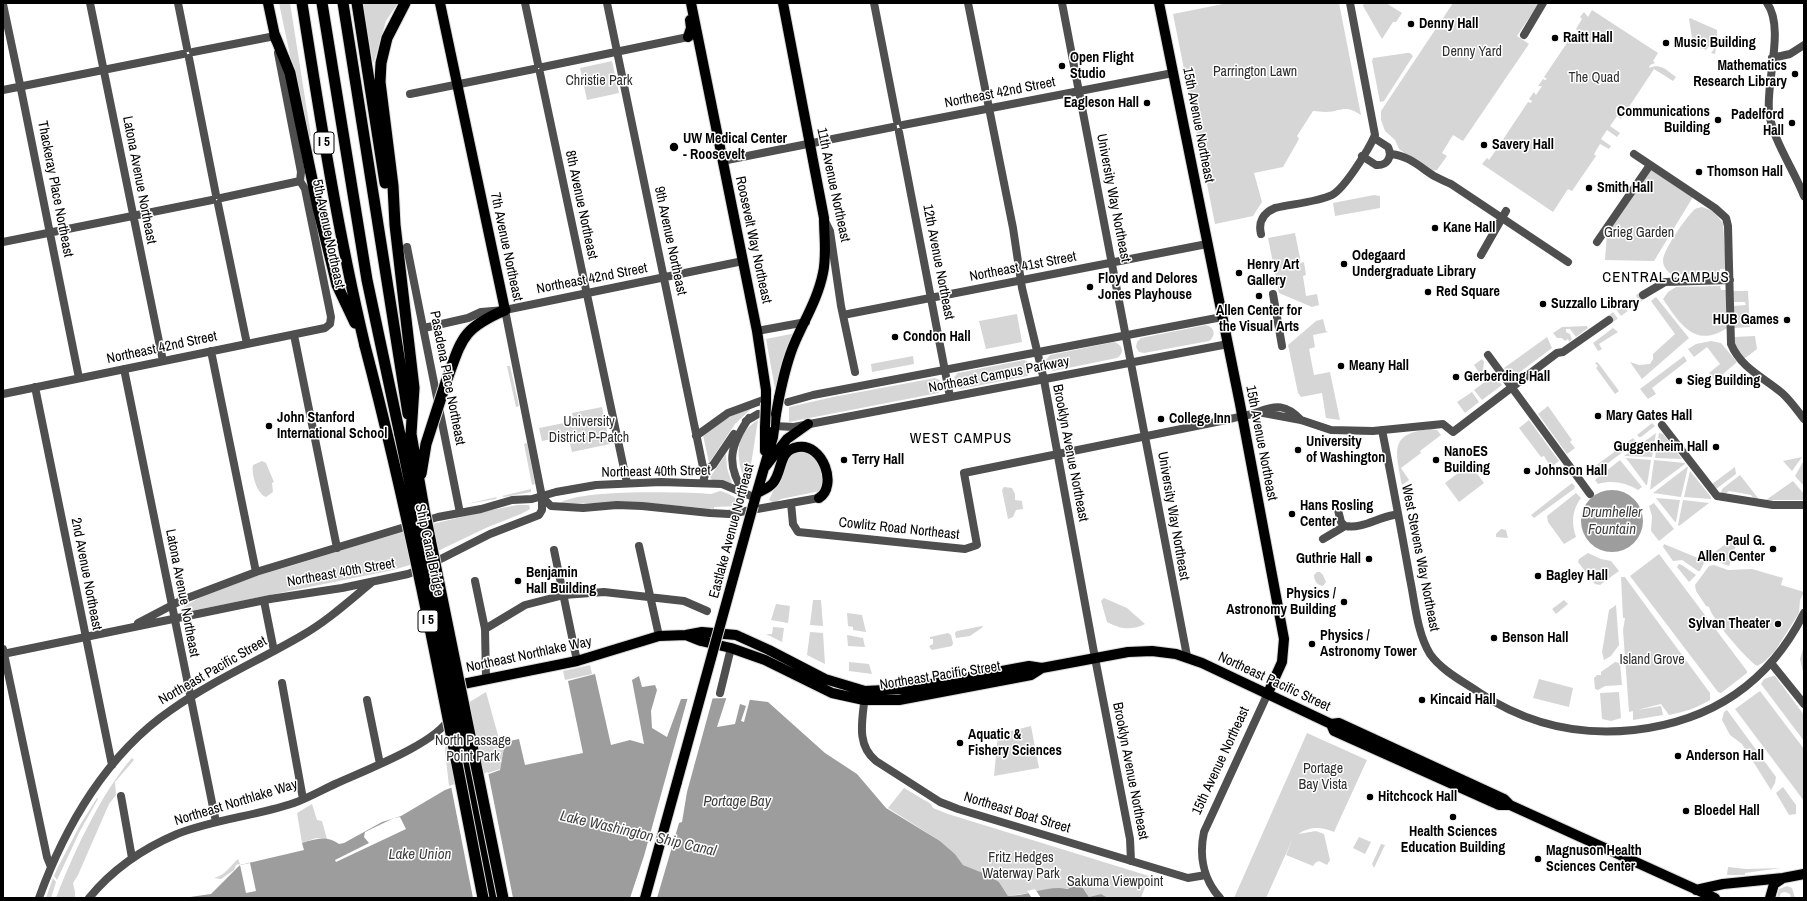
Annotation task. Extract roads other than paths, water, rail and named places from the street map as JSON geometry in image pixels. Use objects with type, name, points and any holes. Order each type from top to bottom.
[{"type":"highway","name":"Ship Canal Bridge","points":[[302,3],[330,173],[350,282],[365,346],[390,438],[483,898]]},
{"type":"highway","points":[[322,3],[365,266],[405,435]]},
{"type":"highway","name":"I 5","points":[[343,3],[378,226],[405,435]]},
{"type":"highway","points":[[357,3],[386,186],[395,224]]},
{"type":"highway","points":[[405,3],[387,38],[380,72],[393,186],[395,224],[414,388],[405,435]]},
{"type":"highway","points":[[275,36],[290,73],[318,208],[337,284],[365,346]]},
{"type":"highway","points":[[424,547],[421,505],[421,471],[426,444],[446,382],[458,350],[467,332],[481,321],[505,310]]},
{"type":"highway","name":"Ship Canal Bridge","points":[[405,435],[424,547],[494,898]]},
{"type":"highway","name":"Ship Canal Bridge","points":[[405,435],[424,509],[504,898]]},
{"type":"main road","name":"5th Avenue Northeast","points":[[268,3],[275,36]]},
{"type":"main road","name":"7th Avenue Northeast","points":[[440,3],[505,310]]},
{"type":"main road","name":"Roosevelt Way Northeast","points":[[691,3],[688,9],[691,28],[722,160],[758,330],[770,426]]},
{"type":"main road","name":"11th Avenue Northeast","points":[[782,3],[824,218]]},
{"type":"main road","name":"15th Avenue Northeast","points":[[1159,3],[1228,344],[1284,639],[1282,662],[1268,693]]},
{"type":"main road","points":[[764,465],[770,426],[783,400],[792,350],[806,322],[820,285],[826,246],[824,218]]},
{"type":"main road","points":[[764,465],[787,439],[808,424]]},
{"type":"main road","points":[[755,499],[774,482],[781,461],[786,453],[795,448],[804,446],[816,452],[824,464],[828,485],[824,494],[819,498]]},
{"type":"main road","name":"Eastlake Avenue Northeast","points":[[645,898],[764,465]]},
{"type":"main road","points":[[421,569],[446,688]]},
{"type":"main road","name":"Northeast Northlake Way","points":[[446,688],[577,661],[659,636],[686,635],[702,632],[736,635]]},
{"type":"main road","name":"Northeast Northlake Way","points":[[686,635],[701,641],[731,648]]},
{"type":"main road","name":"Northeast Pacific Street","points":[[736,635],[825,679],[865,696]]},
{"type":"main road","name":"Northeast Pacific Street","points":[[731,648],[765,660],[821,689],[843,697],[865,696],[1029,666],[1042,668],[1128,652],[1164,652],[1187,656],[1331,724],[1334,731],[1500,805],[1510,805],[1715,898]]},
{"type":"main road","points":[[443,672],[482,680]]},
{"type":"main road","points":[[450,705],[470,691],[482,680]]},
{"type":"main road","points":[[1696,890],[1723,884],[1783,878],[1804,874]]},
{"type":"main road","points":[[1770,898],[1774,884],[1783,878]]},
{"type":"street","name":"Latona Avenue Northeast","points":[[90,3],[163,361]]},
{"type":"street","points":[[178,3],[247,344]]},
{"type":"street","name":"8th Avenue Northeast","points":[[525,3],[627,483]]},
{"type":"street","name":"9th Avenue Northeast","points":[[606,3],[696,436],[703,467],[706,470]]},
{"type":"street","name":"12th Avenue Northeast","points":[[874,3],[950,397]]},
{"type":"street","name":"Brooklyn Avenue Northeast","points":[[968,3],[1014,228],[1021,280],[1044,380],[1130,839],[1131,861]]},
{"type":"street","name":"University Way Northeast","points":[[1062,3],[1187,656]]},
{"type":"street","points":[[1261,234],[1261,221],[1269,211],[1275,208],[1331,195],[1341,188],[1374,138],[1375,133],[1350,3]]},
{"type":"street","points":[[1524,35],[1543,3]]},
{"type":"street","points":[[1768,3],[1773,14],[1775,26],[1769,104],[1770,118],[1774,131],[1804,196]]},
{"type":"street","name":"Thackeray Place Northeast","points":[[3,4],[79,378]]},
{"type":"street","points":[[3,90],[275,36]]},
{"type":"street","name":"5th Avenue Northeast","points":[[275,36],[301,172],[300,182],[305,189],[331,317],[330,324],[327,327]]},
{"type":"street","points":[[410,94],[693,36]]},
{"type":"street","points":[[1772,58],[1790,54],[1804,45]]},
{"type":"street","name":"Northeast 42nd Street","points":[[722,160],[1173,73]]},
{"type":"street","points":[[1362,156],[1372,164],[1380,166],[1386,163],[1390,154],[1386,145],[1374,138]]},
{"type":"street","points":[[1390,154],[1399,154],[1436,177],[1451,184],[1504,215],[1568,262]]},
{"type":"street","points":[[1634,154],[1724,214],[1728,226],[1731,344],[1734,353],[1743,364],[1781,392],[1804,419]]},
{"type":"street","points":[[1597,242],[1650,165]]},
{"type":"street","points":[[3,242],[300,182]]},
{"type":"street","points":[[1481,255],[1504,215]]},
{"type":"street","name":"11th Avenue Northeast","points":[[824,218],[830,231],[843,315],[855,372]]},
{"type":"street","name":"Northeast 41st Street","points":[[843,315],[1207,244]]},
{"type":"street","name":"Pasadena Place Northeast","points":[[407,247],[460,513]]},
{"type":"street","name":"Northeast 42nd Street","points":[[424,328],[468,318],[485,311],[505,310],[743,262]]},
{"type":"street","points":[[1644,295],[1665,282],[1730,280]]},
{"type":"street","points":[[1273,294],[1282,346]]},
{"type":"street","name":"7th Avenue Northeast","points":[[505,310],[542,497]]},
{"type":"street","name":"Northeast Campus Parkway","points":[[783,400],[1222,317]]},
{"type":"street","points":[[1057,453],[1258,412],[1301,420],[1331,430],[1382,430],[1443,424],[1453,432],[1557,353],[1563,352],[1609,320]]},
{"type":"street","points":[[758,330],[806,322]]},
{"type":"street","name":"Northeast 42nd Street","points":[[3,394],[327,327]]},
{"type":"street","points":[[294,335],[337,548]]},
{"type":"street","name":"Northeast Campus Parkway","points":[[770,426],[789,428],[1132,364],[1228,344]]},
{"type":"street","points":[[211,351],[256,572]]},
{"type":"street","points":[[1488,355],[1590,494]]},
{"type":"street","name":"Latona Avenue Northeast","points":[[124,369],[216,822]]},
{"type":"street","name":"2nd Avenue Northeast","points":[[35,387],[112,765]]},
{"type":"street","points":[[696,436],[728,413],[766,401]]},
{"type":"street","points":[[703,483],[706,470],[713,465],[738,428],[749,418],[758,414]]},
{"type":"street","points":[[746,495],[735,474],[732,457],[736,438],[749,418]]},
{"type":"street","points":[[1662,425],[1717,496],[1773,505],[1804,505]]},
{"type":"street","name":"West Stevens Way Northeast","points":[[1382,430],[1417,613],[1426,646],[1434,658],[1447,671],[1494,702],[1526,718],[1558,728],[1601,732],[1643,729],[1686,719],[1711,709],[1738,693],[1771,663],[1791,636],[1804,613]]},
{"type":"street","name":"Cowlitz Road Northeast","points":[[791,503],[793,524],[798,532],[965,550],[977,545],[964,473],[1057,453]]},
{"type":"street","name":"Northeast 40th Street","points":[[118,630],[139,623],[172,605],[256,572],[438,517],[512,500],[542,497],[574,488],[627,483],[703,483],[726,485],[755,499]]},
{"type":"street","points":[[542,497],[551,506],[584,508],[617,505],[642,506],[719,514],[740,513],[819,498]]},
{"type":"street","name":"Northeast 40th Street","points":[[3,652],[408,574],[421,569],[490,534],[535,518],[541,512],[542,497]]},
{"type":"street","points":[[1337,506],[1341,522],[1344,526]]},
{"type":"street","points":[[1323,539],[1344,526],[1361,526],[1394,515]]},
{"type":"street","points":[[639,546],[659,636]]},
{"type":"street","points":[[554,550],[577,661]]},
{"type":"street","name":"Northeast Pacific Street","points":[[39,898],[51,867],[69,830],[112,765],[133,741],[148,728],[190,698],[301,636],[329,618],[373,581]]},
{"type":"street","points":[[475,581],[485,629],[482,680]]},
{"type":"street","points":[[485,629],[525,605],[564,595],[604,592],[684,601],[707,611]]},
{"type":"street","points":[[264,601],[274,651]]},
{"type":"street","points":[[720,693],[731,648]]},
{"type":"street","points":[[3,652],[47,857],[51,867]]},
{"type":"street","points":[[1771,663],[1804,704]]},
{"type":"street","points":[[282,683],[303,799]]},
{"type":"street","points":[[446,688],[450,705]]},
{"type":"street","name":"15th Avenue Northeast","points":[[1206,875],[1202,854],[1204,832],[1268,693]]},
{"type":"street","name":"Northeast Boat Street","points":[[865,696],[862,735],[864,744],[869,754],[876,761],[940,802],[958,809],[1188,878],[1197,878],[1206,875]]},
{"type":"street","points":[[367,700],[380,764]]},
{"type":"street","name":"Northeast Northlake Way","points":[[90,898],[98,888],[132,858],[175,835],[216,822],[294,803],[380,764],[424,741],[437,732],[448,720],[451,710],[450,705]]},
{"type":"street","points":[[121,796],[132,858]]},
{"type":"street","points":[[1206,875],[1213,889],[1220,898]]},
{"type":"water","name":"Drumheller Fountain","points":[[1606,490],[1618,490],[1634,499],[1641,509],[1643,521],[1641,533],[1634,543],[1618,552],[1606,552],[1595,547],[1586,538],[1581,527],[1581,515],[1586,504],[1595,495]]},
{"type":"water","name":"Portage Bay","points":[[595,674],[611,745],[630,740],[644,744],[632,680],[639,676],[642,687],[655,685],[657,690],[651,711],[652,728],[667,737],[681,699],[735,698],[768,702],[825,753],[857,774],[886,808],[940,841],[955,854],[963,865],[988,875],[999,882],[1008,896],[1016,896],[1053,888],[1068,889],[1074,885],[1082,887],[1089,897],[1101,894],[1108,898],[183,898],[211,894],[240,865],[304,850],[302,843],[312,840],[330,839],[339,844],[344,843],[382,822],[401,816],[445,790],[500,770],[505,742],[519,739],[525,765],[583,753],[568,681]]},
{"type":"tunnel","points":[[1609,320],[1643,295]]},
{"type":"place","name":"Denny Hall","points":[[1411,24]]},
{"type":"place","name":"Raitt Hall","points":[[1555,38]]},
{"type":"place","name":"Music Building","points":[[1666,43]]},
{"type":"place","name":"Open Flight Studio","points":[[1062,66]]},
{"type":"place","name":"Mathematics Research Library","points":[[1795,74]]},
{"type":"place","name":"Eagleson Hall","points":[[1147,103]]},
{"type":"place","name":"Communications Building","points":[[1718,120]]},
{"type":"place","name":"Padelford Hall","points":[[1792,123]]},
{"type":"place","name":"Savery Hall","points":[[1484,145]]},
{"type":"place","name":"UW Medical Center - Roosevelt","points":[[674,147]]},
{"type":"place","name":"Thomson Hall","points":[[1699,172]]},
{"type":"place","name":"Smith Hall","points":[[1589,188]]},
{"type":"place","name":"Kane Hall","points":[[1435,228]]},
{"type":"place","name":"Odegaard Undergraduate Library","points":[[1344,264]]},
{"type":"place","name":"Henry Art Gallery","points":[[1239,273]]},
{"type":"place","name":"Floyd and Delores Jones Playhouse","points":[[1090,287]]},
{"type":"place","name":"Red Square","points":[[1428,292]]},
{"type":"place","name":"Allen Center for the Visual Arts","points":[[1259,296]]},
{"type":"place","name":"Suzzallo Library","points":[[1543,304]]},
{"type":"place","name":"HUB Games","points":[[1787,320]]},
{"type":"place","name":"Condon Hall","points":[[895,337]]},
{"type":"place","name":"Meany Hall","points":[[1341,366]]},
{"type":"place","name":"Gerberding Hall","points":[[1456,377]]},
{"type":"place","name":"Sieg Building","points":[[1679,381]]},
{"type":"place","name":"Mary Gates Hall","points":[[1598,416]]},
{"type":"place","name":"College Inn","points":[[1161,419]]},
{"type":"place","name":"John Stanford International School","points":[[269,426]]},
{"type":"place","name":"Guggenheim Hall","points":[[1716,447]]},
{"type":"place","name":"University of Washington","points":[[1298,450]]},
{"type":"place","name":"Terry Hall","points":[[844,460]]},
{"type":"place","name":"NanoES Building","points":[[1436,460]]},
{"type":"place","name":"Johnson Hall","points":[[1527,471]]},
{"type":"place","name":"Hans Rosling Center","points":[[1292,514]]},
{"type":"place","name":"Paul G. Allen Center","points":[[1773,549]]},
{"type":"place","name":"Guthrie Hall","points":[[1369,559]]},
{"type":"place","name":"Bagley Hall","points":[[1538,576]]},
{"type":"place","name":"Benjamin Hall Building","points":[[518,581]]},
{"type":"place","name":"Physics / Astronomy Building","points":[[1344,602]]},
{"type":"place","name":"Sylvan Theater","points":[[1778,624]]},
{"type":"place","name":"Benson Hall","points":[[1494,638]]},
{"type":"place","name":"Physics / Astronomy Tower","points":[[1312,644]]},
{"type":"place","name":"Kincaid Hall","points":[[1422,700]]},
{"type":"place","name":"Aquatic & Fishery Sciences","points":[[960,743]]},
{"type":"place","name":"Anderson Hall","points":[[1678,756]]},
{"type":"place","name":"Hitchcock Hall","points":[[1370,797]]},
{"type":"place","name":"Bloedel Hall","points":[[1686,811]]},
{"type":"place","name":"Health Sciences Education Building","points":[[1453,817]]},
{"type":"place","name":"Magnuson Health Sciences Center","points":[[1538,859]]},
{"type":"district","name":"CENTRAL CAMPUS","points":[[1666,278]]},
{"type":"district","name":"WEST CAMPUS","points":[[961,439]]},
{"type":"park label","name":"Denny Yard","points":[[1472,52]]},
{"type":"park label","name":"Parrington Lawn","points":[[1255,72]]},
{"type":"park label","name":"The Quad","points":[[1594,78]]},
{"type":"park label","name":"Christie Park","points":[[599,81]]},
{"type":"park label","name":"Grieg Garden","points":[[1639,233]]},
{"type":"park label","name":"University District P-Patch","points":[[589,430]]},
{"type":"park label","name":"Island Grove","points":[[1652,660]]},
{"type":"park label","name":"North Passage Point Park","points":[[473,750]]},
{"type":"park label","name":"Portage Bay Vista","points":[[1323,778]]},
{"type":"park label","name":"Fritz Hedges Waterway Park","points":[[1021,866]]},
{"type":"park label","name":"Sakuma Viewpoint","points":[[1115,882]]},
{"type":"water label","name":"Lake Washington Ship Canal","points":[[638,834]]},
{"type":"water label","name":"Lake Union","points":[[420,855]]}]
